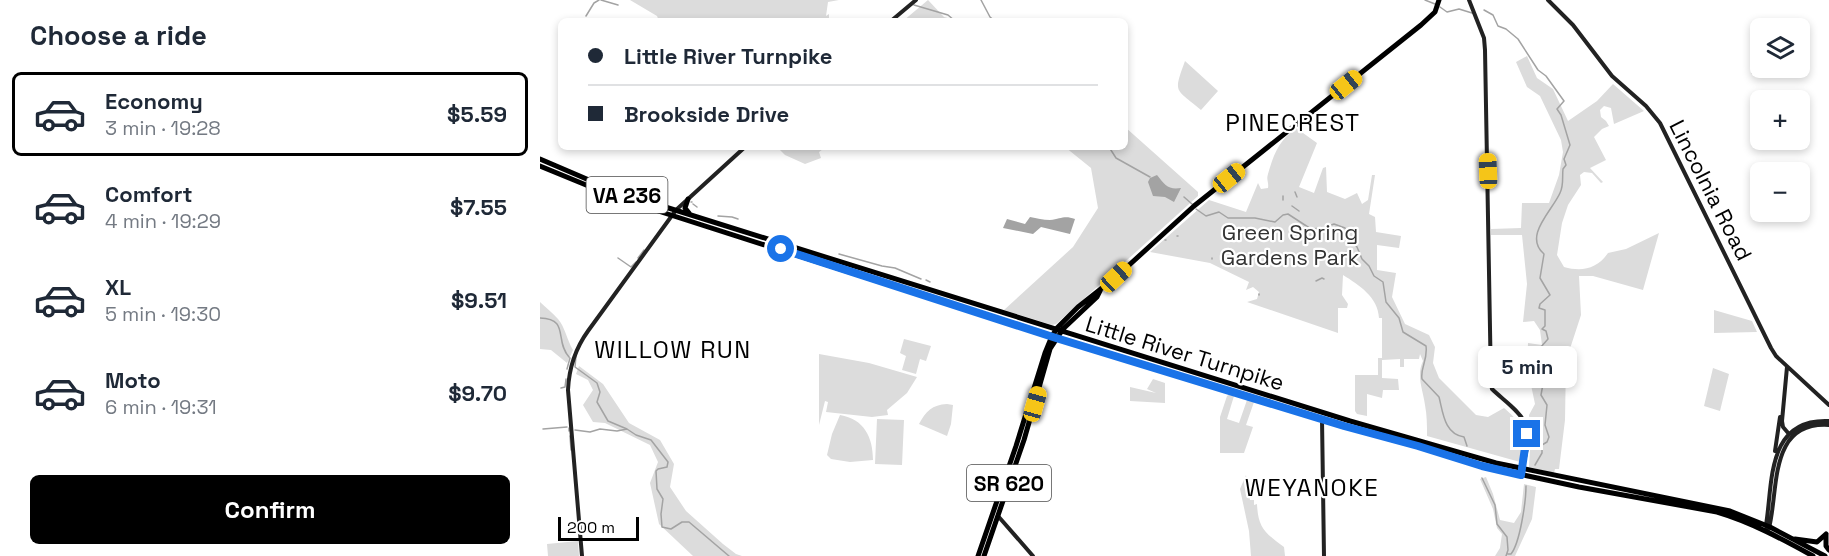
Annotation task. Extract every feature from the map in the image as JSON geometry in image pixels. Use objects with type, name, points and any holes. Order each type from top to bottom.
[{"type":"main road","name":"SR 620","points":[[978,556],[1024,440],[1046,361],[1054,337],[1059,330],[1085,301],[1101,290],[1194,206],[1421,25],[1435,12],[1439,0]]},
{"type":"main road","name":"Little River Turnpike","points":[[540,159],[674,213],[1054,337],[1522,472],[1716,507],[1790,537],[1825,556]]},
{"type":"main road","name":"Little River Turnpike","points":[[540,166],[621,199],[674,213],[690,214],[1323,416]]},
{"type":"main road","points":[[688,199],[685,208],[690,214]]},
{"type":"main road","name":"SR 620","points":[[1059,330],[1097,297],[1101,290]]},
{"type":"main road","points":[[1073,318],[1069,327],[1071,332],[1077,336]]},
{"type":"main road","name":"SR 620","points":[[984,556],[996,514]]},
{"type":"main road","name":"Little River Turnpike","points":[[1768,528],[1813,556]]},
{"type":"main road","points":[[1790,537],[1817,542],[1826,534],[1826,546],[1829,550]]},
{"type":"street","points":[[895,18],[916,0]]},
{"type":"street","points":[[1469,0],[1484,38],[1485,50],[1491,384],[1492,389],[1521,417],[1526,425],[1522,472]]},
{"type":"street","name":"Lincolnia Road","points":[[1548,0],[1578,31],[1612,76],[1646,106],[1662,125],[1771,348],[1829,405]]},
{"type":"street","points":[[582,556],[568,390],[576,350],[674,213],[742,150]]},
{"type":"street","points":[[1788,366],[1782,414],[1783,427],[1791,436]]},
{"type":"street","points":[[1768,528],[1778,425],[1782,414]]},
{"type":"street","points":[[1323,416],[1324,556]]},
{"type":"street","points":[[1774,461],[1779,446],[1810,422],[1829,421]]},
{"type":"street","points":[[1768,528],[1780,456],[1784,447],[1791,436],[1811,427],[1829,425]]},
{"type":"street","points":[[996,514],[1033,556]]},
{"type":"green space","points":[[630,0],[839,0],[828,2],[826,16],[829,14],[829,18],[658,18]]},
{"type":"green space","points":[[928,0],[948,18],[907,18]]},
{"type":"green space","points":[[1527,56],[1537,78],[1553,89],[1568,121],[1597,101],[1613,84],[1644,111],[1614,124],[1611,108],[1604,106],[1600,110],[1601,117],[1609,126],[1594,137],[1606,160],[1590,168],[1603,182],[1601,183],[1592,173],[1584,172],[1580,175],[1581,185],[1568,205],[1562,223],[1557,255],[1564,267],[1589,268],[1599,263],[1608,253],[1626,249],[1659,233],[1643,290],[1593,276],[1579,276],[1581,315],[1566,361],[1565,420],[1559,469],[1555,469],[1554,473],[1529,467],[1531,434],[1529,415],[1535,404],[1527,366],[1528,343],[1542,345],[1540,330],[1534,321],[1523,322],[1527,284],[1522,235],[1491,235],[1491,229],[1521,228],[1522,203],[1549,203],[1559,175],[1563,152],[1561,140],[1540,96],[1527,87],[1516,62]]},
{"type":"green space","points":[[1185,61],[1218,91],[1201,110],[1179,90],[1179,79]]},
{"type":"green space","name":"Green Spring Gardens Park","points":[[1296,128],[1317,143],[1299,187],[1314,193],[1323,168],[1326,167],[1327,192],[1345,199],[1357,193],[1362,204],[1368,200],[1372,175],[1375,175],[1369,214],[1375,217],[1376,232],[1401,236],[1399,248],[1377,245],[1377,270],[1396,273],[1392,297],[1405,324],[1429,335],[1435,347],[1433,363],[1439,378],[1476,415],[1488,417],[1504,408],[1517,421],[1523,437],[1520,462],[1427,436],[1420,378],[1423,361],[1420,354],[1419,359],[1404,359],[1404,367],[1400,367],[1400,359],[1382,360],[1382,378],[1398,379],[1399,390],[1383,390],[1382,398],[1367,394],[1367,416],[1357,414],[1355,411],[1355,375],[1378,375],[1378,358],[1382,358],[1382,318],[1379,318],[1375,304],[1367,292],[1343,275],[1342,295],[1348,304],[1347,308],[1338,308],[1338,333],[1247,302],[1257,299],[1259,292],[1253,287],[1246,290],[1249,282],[1210,263],[1150,252],[1209,200],[1246,212],[1258,183],[1261,189],[1268,188],[1267,176],[1275,154],[1285,138]]},
{"type":"green space","points":[[1128,130],[1198,192],[1198,196],[1056,324],[1052,325],[1004,310],[1073,247],[1098,208],[1091,168],[1069,150],[1128,150]]},
{"type":"green space","points":[[780,150],[822,150],[819,152],[821,158],[805,164],[785,155]]},
{"type":"green space","points":[[540,302],[558,319],[573,350],[567,363],[551,350],[540,349]]},
{"type":"green space","points":[[1714,310],[1752,321],[1757,332],[1714,333]]},
{"type":"green space","points":[[904,339],[931,346],[926,361],[920,359],[916,374],[902,370],[906,356],[900,353]]},
{"type":"green space","points":[[819,354],[869,363],[917,377],[907,393],[887,410],[888,415],[872,417],[826,412],[828,402],[825,401],[819,425]]},
{"type":"green space","points":[[579,366],[603,384],[629,423],[660,440],[674,464],[670,487],[686,511],[723,544],[742,556],[693,556],[659,524],[650,483],[658,462],[650,445],[605,423],[593,422],[583,405],[593,390],[588,380],[576,374]]},
{"type":"green space","points":[[1713,368],[1729,374],[1720,411],[1704,406]]},
{"type":"green space","points":[[1153,379],[1165,383],[1165,403],[1130,401],[1130,387],[1156,393],[1147,389]]},
{"type":"green space","points":[[1230,394],[1234,396],[1227,419],[1239,423],[1247,400],[1254,402],[1246,425],[1253,427],[1244,453],[1220,453],[1220,417],[1227,396]]},
{"type":"green space","points":[[947,404],[953,405],[947,436],[919,424],[930,410]]},
{"type":"green space","points":[[840,415],[855,420],[866,430],[873,452],[873,460],[850,462],[831,459],[827,455]]},
{"type":"green space","points":[[877,419],[904,420],[902,465],[875,464]]},
{"type":"green space","points":[[1246,475],[1250,500],[1254,500],[1254,505],[1257,504],[1261,524],[1267,534],[1284,547],[1285,556],[1251,556],[1249,531],[1240,489]]},
{"type":"green space","points":[[1486,477],[1500,520],[1514,523],[1521,512],[1524,484],[1536,487],[1532,519],[1515,556],[1495,556],[1500,548],[1502,534],[1497,528],[1493,509],[1480,479]]},
{"type":"green space","points":[[578,541],[579,556],[548,556],[547,544]]},
{"type":"shaded area","points":[[1157,175],[1167,186],[1181,188],[1174,202],[1165,197],[1153,196],[1148,182],[1150,178]]},
{"type":"shaded area","points":[[1030,217],[1047,220],[1065,217],[1075,219],[1070,234],[1041,227],[1033,234],[1003,228],[1007,219],[1025,224]]},
{"type":"waterway","points":[[586,16],[594,3],[599,0]]},
{"type":"waterway","points":[[601,0],[618,5]]},
{"type":"waterway","points":[[981,0],[991,18]]},
{"type":"waterway","points":[[1425,0],[1435,4]]},
{"type":"waterway","points":[[914,5],[952,18]]},
{"type":"waterway","points":[[1440,7],[1447,12],[1459,9],[1472,13]]},
{"type":"waterway","points":[[1484,10],[1493,15],[1498,26],[1506,29],[1518,39],[1538,70],[1546,76],[1564,101],[1557,109],[1570,145],[1564,159],[1566,165],[1563,169],[1561,190],[1541,224],[1537,239],[1538,247],[1544,254],[1540,278],[1550,295],[1540,304],[1539,308],[1545,310],[1545,326],[1542,329],[1546,331],[1548,339],[1540,348],[1541,354],[1546,356],[1545,364],[1539,374],[1543,384],[1541,395],[1547,405],[1545,425],[1549,437],[1542,445],[1542,453],[1535,465]]},
{"type":"waterway","points":[[1111,150],[1116,158],[1150,177]]},
{"type":"waterway","points":[[1295,192],[1297,197]]},
{"type":"waterway","points":[[1184,197],[1192,204]]},
{"type":"waterway","points":[[693,204],[697,207]]},
{"type":"waterway","points":[[1292,206],[1299,211]]},
{"type":"waterway","points":[[1196,209],[1206,216],[1219,212],[1228,218],[1255,218],[1275,222],[1288,214],[1311,229],[1334,224],[1345,228],[1362,259],[1374,276],[1383,282],[1386,302],[1399,318],[1403,332],[1426,346],[1422,379],[1439,397],[1448,427],[1452,432],[1464,437],[1467,446]]},
{"type":"waterway","points":[[718,216],[738,219]]},
{"type":"waterway","points":[[638,258],[644,250]]},
{"type":"waterway","points":[[839,254],[895,268],[921,279]]},
{"type":"waterway","points":[[618,258],[631,267],[636,262]]},
{"type":"waterway","points":[[1316,281],[1324,279]]},
{"type":"waterway","points":[[926,280],[930,282]]},
{"type":"waterway","points":[[540,318],[549,319],[558,326],[562,344],[569,357]]},
{"type":"waterway","points":[[576,356],[575,367],[597,383],[600,392],[597,402],[608,421],[651,440],[668,462],[667,467],[656,471],[657,489],[663,499],[662,527],[671,529],[682,522],[689,522],[729,556]]},
{"type":"waterway","points":[[567,369],[570,358]]},
{"type":"waterway","points":[[561,388],[565,387],[566,379]]},
{"type":"waterway","points":[[543,429],[567,427]]},
{"type":"waterway","points":[[575,430],[590,432],[600,429],[617,431],[627,429]]},
{"type":"waterway","points":[[570,436],[571,450]]},
{"type":"waterway","points":[[1482,478],[1495,505],[1497,524],[1507,537],[1506,556]]},
{"type":"waterway","points":[[1508,554],[1511,554],[1514,549],[1520,532],[1526,486]]},
{"type":"district","name":"PINECREST","points":[[1293,122]]},
{"type":"district","name":"WILLOW RUN","points":[[673,349]]},
{"type":"district","name":"WEYANOKE","points":[[1312,487]]},
{"type":"route","points":[[781,249],[1056,338],[1482,466],[1521,475],[1527,434]]}]
